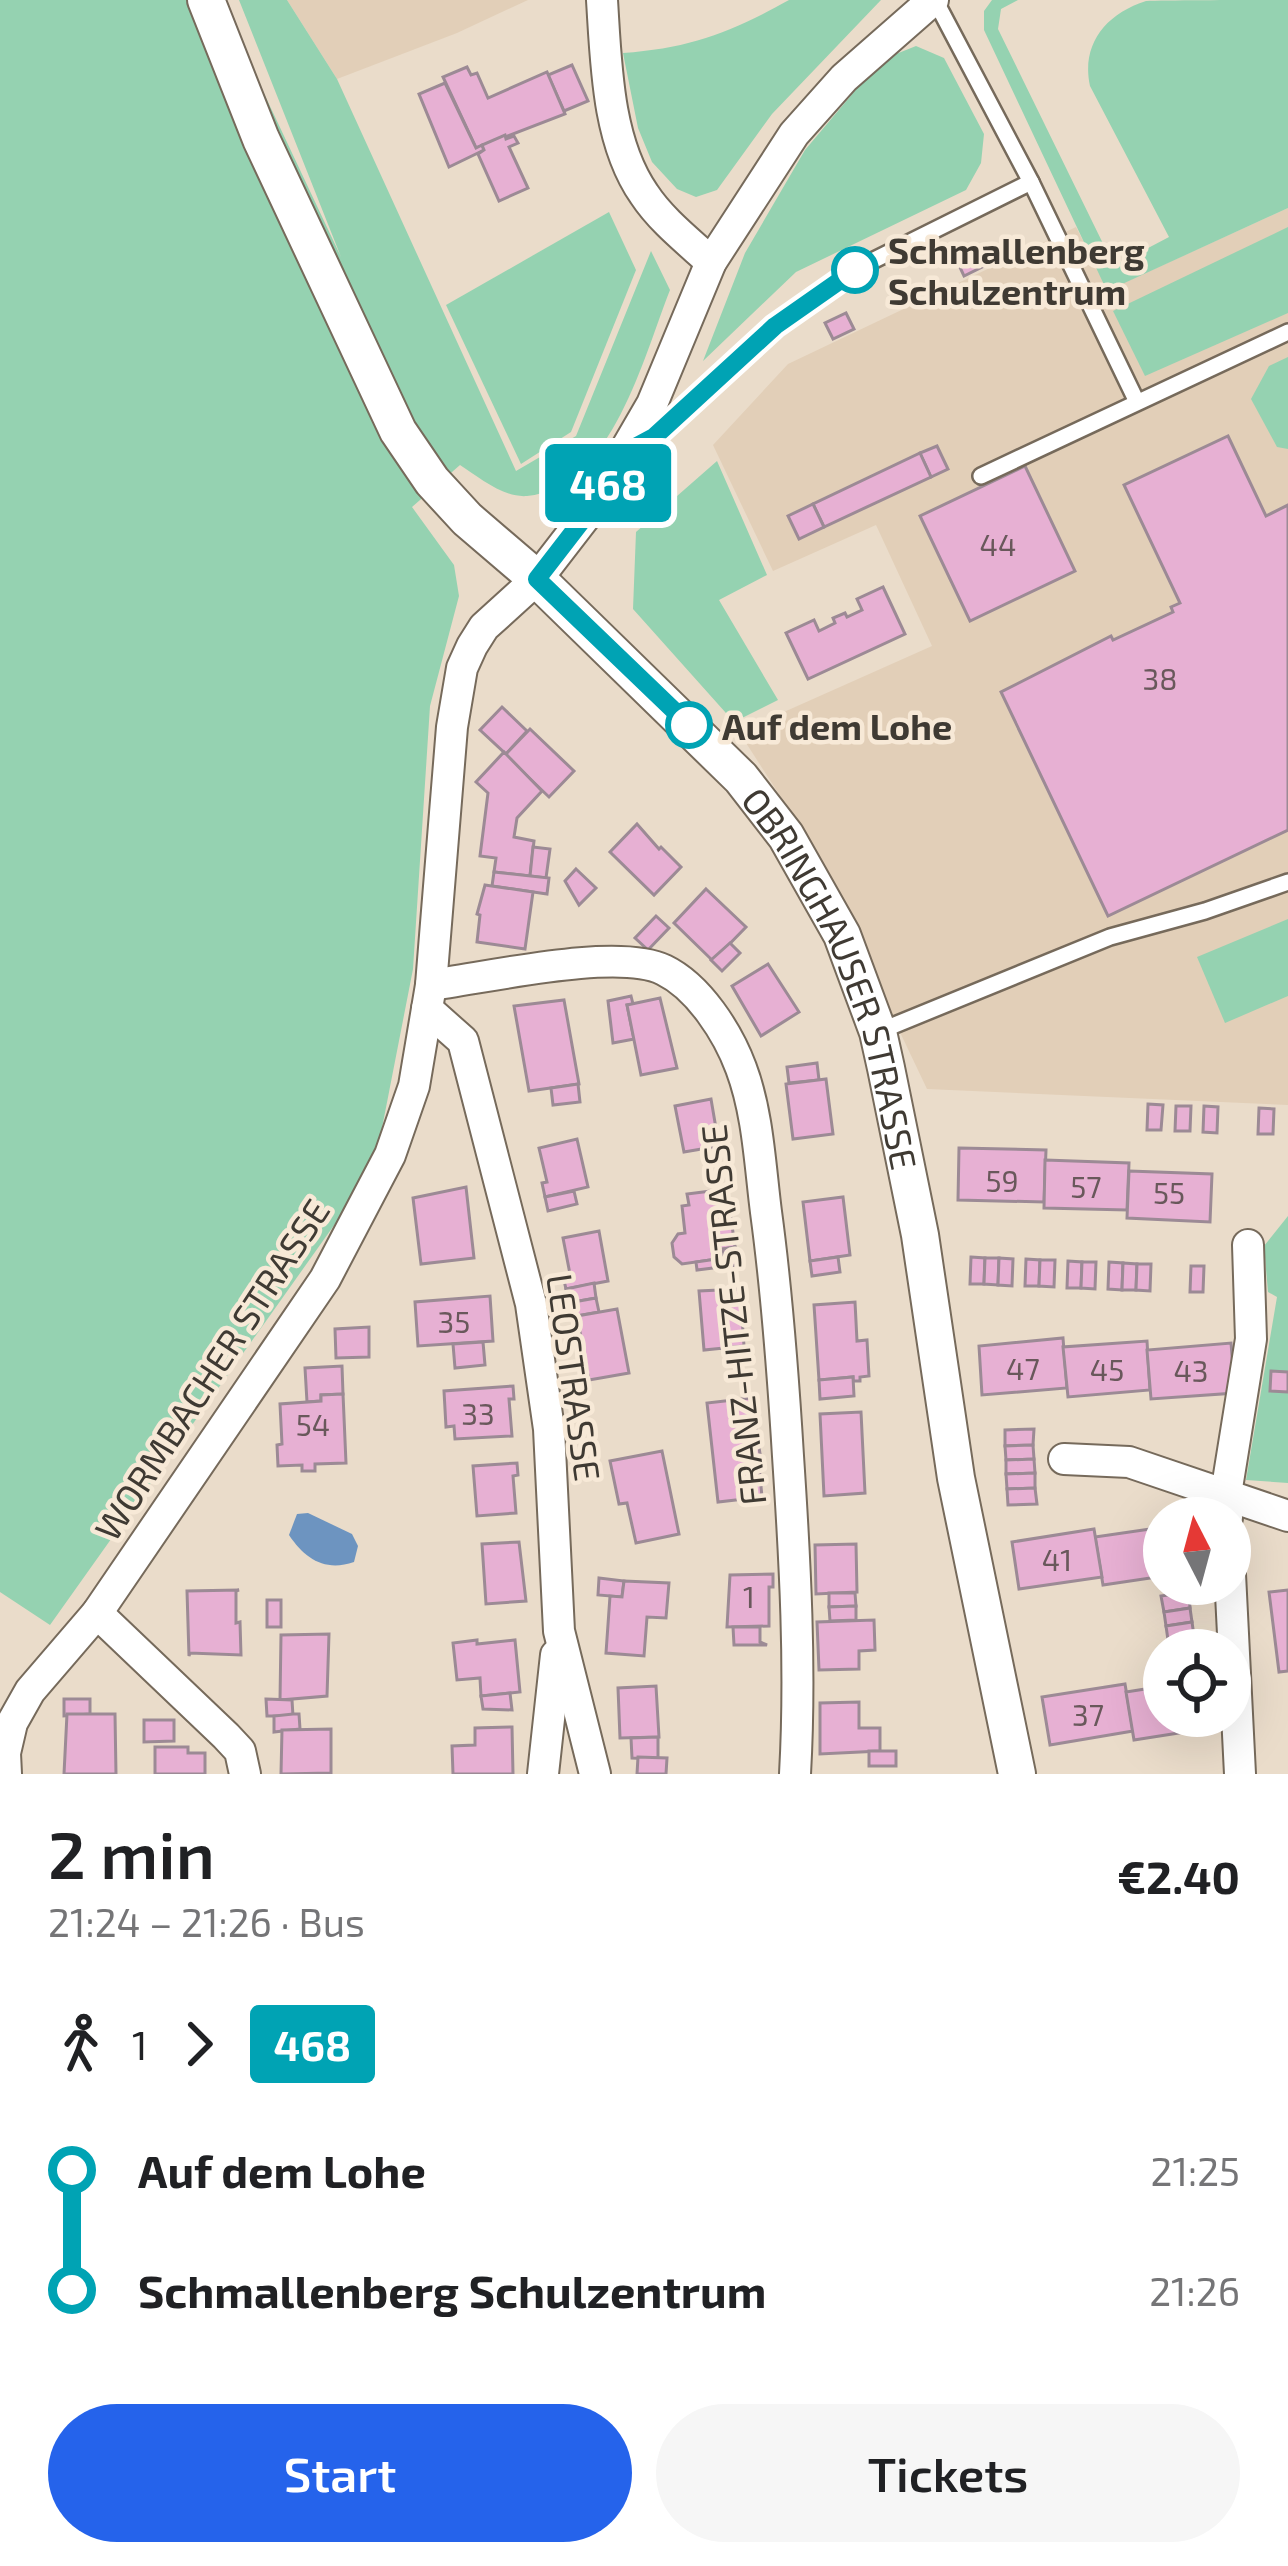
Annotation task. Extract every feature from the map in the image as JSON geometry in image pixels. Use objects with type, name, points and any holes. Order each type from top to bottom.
[{"type":"street","name":"OBRINGHAUSER STRASSE","points":[[206,0],[261,139],[398,431],[432,481],[741,778],[786,836],[842,935],[878,1032],[920,1235],[956,1478],[1017,1774]]},
{"type":"street","points":[[602,0],[606,68],[624,150],[642,193],[711,262]]},
{"type":"street","name":"WORMBACHER STRASSE","points":[[6,1774],[12,1723],[55,1659],[97,1612],[325,1280],[355,1227],[402,1121],[414,1086],[429,997],[452,727],[462,668],[484,628],[537,579],[591,509],[652,404],[711,262],[794,134],[844,78],[934,0]]},
{"type":"street","name":"FRANZ-HITZE-STRASSE","points":[[429,997],[607,962],[647,964],[691,990],[712,1015],[742,1069],[758,1153],[781,1350],[796,1625],[795,1774]]},
{"type":"street","name":"LEOSTRASSE","points":[[429,997],[463,1041],[531,1304],[549,1429],[559,1631],[595,1774]]},
{"type":"street","points":[[1228,1497],[1251,1339],[1248,1245]]},
{"type":"street","points":[[1064,1459],[1129,1462],[1207,1497]]},
{"type":"street","points":[[1251,1510],[1288,1516]]},
{"type":"street","points":[[1232,1605],[1240,1774]]},
{"type":"street","points":[[97,1612],[240,1751],[245,1774]]},
{"type":"street","points":[[543,1774],[559,1631]]},
{"type":"lane","points":[[934,0],[1031,182],[1136,400]]},
{"type":"lane","points":[[626,452],[654,437],[808,300],[852,271],[1031,182]]},
{"type":"lane","points":[[981,476],[1288,332]]},
{"type":"lane","points":[[878,1032],[1110,937],[1288,882]]},
{"type":"shaded area","points":[[287,0],[528,0],[337,79]]},
{"type":"shaded area","points":[[1288,208],[1288,1105],[927,1089],[809,841],[739,732],[932,646],[876,525],[773,571],[713,445],[788,364],[1076,227],[1108,290]]},
{"type":"green space","points":[[0,0],[220,0],[341,257],[239,0],[287,0],[337,79],[516,471],[576,436],[651,251],[670,290],[621,414],[582,470],[556,488],[518,496],[460,465],[412,507],[454,565],[459,596],[430,706],[413,969],[374,1169],[50,1625],[0,1592]]},
{"type":"green space","points":[[789,0],[881,0],[772,114],[717,190],[696,197],[677,189],[652,162],[638,128],[623,53],[709,37]]},
{"type":"green space","points":[[992,0],[1018,0],[1001,9],[998,29],[1114,266],[1169,237],[1090,86],[1089,57],[1099,33],[1119,14],[1146,1],[1288,0],[1288,208],[1107,291],[984,30],[984,11]]},
{"type":"green space","points":[[916,46],[944,58],[984,134],[981,163],[966,190],[796,272],[703,361],[745,253],[805,150],[881,60]]},
{"type":"green space","points":[[609,212],[636,270],[571,432],[521,464],[446,305]]},
{"type":"green space","points":[[1288,227],[1288,313],[1145,376],[1113,311]]},
{"type":"green space","points":[[1288,357],[1288,449],[1277,447],[1251,399],[1269,366]]},
{"type":"green space","points":[[717,461],[767,575],[719,600],[778,700],[734,722],[633,609],[636,532]]},
{"type":"green space","points":[[1288,919],[1288,996],[1225,1023],[1197,957]]},
{"type":"green space","points":[[1288,1216],[1288,1483],[1246,1480],[1277,1297],[1268,1292],[1264,1246]]},
{"type":"water","points":[[308,1513],[352,1534],[358,1546],[354,1562],[325,1564],[302,1551],[289,1535],[297,1514]]},
{"type":"building","points":[[572,65],[588,101],[564,111],[548,75]]},
{"type":"building","points":[[467,67],[471,75],[477,73],[488,98],[547,72],[565,114],[476,148],[443,77]]},
{"type":"building","points":[[445,83],[476,148],[482,145],[484,150],[449,167],[419,94]]},
{"type":"building","points":[[505,135],[506,139],[514,136],[518,143],[509,147],[528,188],[499,201],[478,154],[484,150],[482,145]]},
{"type":"building","points":[[976,249],[984,266],[964,276],[956,259]]},
{"type":"building","points":[[846,313],[854,329],[833,339],[825,323]]},
{"type":"building","points":[[1228,436],[1266,516],[1288,505],[1288,830],[1108,916],[1001,692],[1111,636],[1113,640],[1173,612],[1171,607],[1180,603],[1124,485]]},
{"type":"building","points":[[937,446],[948,469],[931,477],[920,453]]},
{"type":"building","points":[[920,453],[931,477],[824,527],[813,504]]},
{"type":"building","points":[[1025,466],[1075,571],[970,621],[920,516]]},
{"type":"building","points":[[813,504],[824,527],[799,539],[788,516]]},
{"type":"building","points":[[883,587],[905,634],[808,679],[786,633],[814,620],[819,631],[835,623],[833,618],[862,610],[857,599]]},
{"type":"building","points":[[502,707],[527,731],[506,754],[480,730]]},
{"type":"building","points":[[530,729],[574,771],[549,797],[505,755]]},
{"type":"building","points":[[504,752],[542,791],[517,818],[514,837],[534,841],[530,876],[494,872],[496,858],[480,856],[488,793],[476,782]]},
{"type":"building","points":[[637,824],[681,867],[654,895],[610,852]]},
{"type":"building","points":[[533,847],[550,849],[546,878],[530,876]]},
{"type":"building","points":[[576,869],[596,888],[579,905],[565,881]]},
{"type":"building","points":[[494,872],[549,878],[547,894],[492,886]]},
{"type":"building","points":[[485,885],[533,892],[525,949],[477,942],[477,914]]},
{"type":"building","points":[[706,889],[746,927],[713,961],[674,923]]},
{"type":"building","points":[[656,916],[669,928],[648,950],[635,938]]},
{"type":"building","points":[[730,943],[740,953],[722,971],[711,960]]},
{"type":"building","points":[[768,964],[799,1012],[761,1036],[732,986]]},
{"type":"building","points":[[631,996],[633,1004],[627,1005],[634,1039],[613,1043],[608,1001]]},
{"type":"building","points":[[660,998],[677,1068],[641,1075],[627,1005]]},
{"type":"building","points":[[564,1000],[579,1084],[529,1091],[514,1006]]},
{"type":"building","points":[[817,1063],[819,1080],[789,1083],[787,1067]]},
{"type":"building","points":[[826,1079],[833,1134],[793,1139],[786,1084]]},
{"type":"building","points":[[578,1084],[580,1102],[553,1105],[551,1088]]},
{"type":"building","points":[[711,1099],[719,1146],[684,1152],[675,1106]]},
{"type":"building","points":[[1148,1104],[1163,1105],[1161,1130],[1147,1130]]},
{"type":"building","points":[[1176,1106],[1191,1106],[1190,1131],[1175,1131]]},
{"type":"building","points":[[1204,1106],[1218,1107],[1217,1133],[1203,1132]]},
{"type":"building","points":[[1259,1108],[1274,1109],[1273,1134],[1258,1134]]},
{"type":"building","points":[[577,1139],[588,1187],[545,1197],[542,1183],[547,1182],[539,1148]]},
{"type":"building","points":[[959,1148],[1046,1150],[1044,1202],[958,1200]]},
{"type":"building","points":[[1045,1160],[1129,1163],[1127,1210],[1044,1208]]},
{"type":"building","points":[[1129,1171],[1212,1174],[1210,1222],[1127,1218]]},
{"type":"building","points":[[466,1187],[474,1258],[421,1264],[413,1198]]},
{"type":"building","points":[[727,1189],[735,1247],[723,1249],[724,1258],[682,1264],[674,1257],[672,1243],[685,1233],[682,1206],[689,1205],[687,1194]]},
{"type":"building","points":[[574,1191],[577,1204],[548,1211],[545,1197]]},
{"type":"building","points":[[843,1197],[850,1255],[810,1261],[803,1202]]},
{"type":"building","points":[[599,1231],[608,1281],[566,1289],[563,1276],[570,1274],[563,1238]]},
{"type":"building","points":[[735,1247],[737,1265],[697,1270],[696,1262],[724,1258],[723,1249]]},
{"type":"building","points":[[838,1257],[840,1272],[812,1276],[810,1261]]},
{"type":"building","points":[[971,1257],[985,1258],[984,1284],[970,1284]]},
{"type":"building","points":[[985,1258],[999,1258],[998,1285],[984,1284]]},
{"type":"building","points":[[999,1258],[1013,1259],[1012,1286],[998,1285]]},
{"type":"building","points":[[1026,1259],[1040,1260],[1039,1286],[1025,1286]]},
{"type":"building","points":[[1040,1260],[1055,1260],[1054,1287],[1039,1286]]},
{"type":"building","points":[[1068,1261],[1082,1262],[1081,1288],[1067,1288]]},
{"type":"building","points":[[1082,1262],[1096,1262],[1095,1289],[1081,1288]]},
{"type":"building","points":[[1109,1262],[1123,1263],[1122,1290],[1108,1289]]},
{"type":"building","points":[[1123,1263],[1137,1264],[1136,1290],[1122,1290]]},
{"type":"building","points":[[1137,1264],[1151,1264],[1150,1291],[1136,1290]]},
{"type":"building","points":[[1191,1266],[1204,1266],[1203,1292],[1190,1292]]},
{"type":"building","points":[[594,1283],[596,1298],[568,1303],[566,1289]]},
{"type":"building","points":[[740,1289],[744,1346],[704,1350],[699,1291]]},
{"type":"building","points":[[490,1296],[493,1341],[418,1346],[415,1302]]},
{"type":"building","points":[[596,1298],[599,1312],[571,1317],[568,1303]]},
{"type":"building","points":[[855,1302],[857,1341],[867,1340],[869,1376],[860,1381],[853,1377],[819,1380],[814,1305]]},
{"type":"building","points":[[617,1309],[629,1373],[589,1380],[577,1316]]},
{"type":"building","points":[[369,1327],[369,1357],[336,1358],[335,1329]]},
{"type":"building","points":[[1063,1338],[1067,1388],[982,1395],[979,1346]]},
{"type":"building","points":[[1147,1341],[1150,1390],[1068,1397],[1063,1347]]},
{"type":"building","points":[[483,1342],[485,1365],[455,1368],[453,1344]]},
{"type":"building","points":[[1231,1343],[1235,1393],[1151,1399],[1147,1350]]},
{"type":"building","points":[[342,1366],[343,1394],[321,1395],[321,1401],[307,1402],[305,1368]]},
{"type":"building","points":[[1271,1371],[1288,1372],[1288,1392],[1270,1391]]},
{"type":"building","points":[[853,1377],[854,1396],[820,1399],[819,1380]]},
{"type":"building","points":[[513,1386],[514,1399],[509,1399],[512,1436],[455,1439],[454,1426],[446,1427],[444,1391]]},
{"type":"building","points":[[343,1394],[346,1463],[315,1464],[315,1471],[302,1471],[302,1465],[278,1466],[280,1404]]},
{"type":"building","points":[[751,1398],[762,1497],[718,1502],[707,1403]]},
{"type":"building","points":[[861,1412],[865,1493],[824,1496],[820,1414]]},
{"type":"building","points":[[1034,1429],[1033,1445],[1005,1446],[1005,1430]]},
{"type":"building","points":[[1033,1445],[1034,1459],[1006,1460],[1005,1446]]},
{"type":"building","points":[[662,1451],[679,1534],[636,1543],[627,1503],[619,1504],[610,1461]]},
{"type":"building","points":[[1034,1459],[1035,1473],[1006,1474],[1006,1460]]},
{"type":"building","points":[[517,1463],[518,1475],[513,1476],[516,1513],[477,1516],[473,1466]]},
{"type":"building","points":[[1035,1473],[1035,1488],[1007,1489],[1006,1474]]},
{"type":"building","points":[[1035,1488],[1037,1504],[1008,1505],[1007,1489]]},
{"type":"building","points":[[1094,1529],[1102,1577],[1019,1589],[1012,1542]]},
{"type":"building","points":[[1143,1530],[1143,1579],[1103,1585],[1095,1537]]},
{"type":"building","points":[[519,1542],[526,1601],[486,1604],[482,1544]]},
{"type":"building","points":[[856,1544],[857,1592],[816,1594],[815,1545]]},
{"type":"building","points":[[773,1574],[769,1626],[727,1627],[730,1575]]},
{"type":"building","points":[[599,1578],[624,1581],[622,1597],[598,1595]]},
{"type":"building","points":[[624,1581],[669,1583],[666,1618],[647,1617],[644,1656],[606,1653],[610,1596],[622,1597]]},
{"type":"building","points":[[239,1590],[236,1623],[240,1622],[241,1655],[189,1656],[187,1591]]},
{"type":"building","points":[[1288,1590],[1288,1671],[1279,1672],[1269,1592]]},
{"type":"building","points":[[829,1593],[855,1593],[856,1606],[829,1607]]},
{"type":"building","points":[[267,1600],[281,1600],[281,1627],[267,1627]]},
{"type":"building","points":[[1163,1605],[1190,1605],[1190,1608],[1164,1612]]},
{"type":"building","points":[[856,1606],[856,1620],[830,1621],[829,1607]]},
{"type":"building","points":[[1190,1608],[1192,1622],[1166,1626],[1164,1612]]},
{"type":"building","points":[[874,1620],[875,1650],[859,1651],[859,1669],[819,1670],[817,1622]]},
{"type":"building","points":[[1192,1622],[1193,1629],[1166,1629]]},
{"type":"building","points":[[733,1627],[760,1627],[760,1642],[767,1645],[734,1645]]},
{"type":"building","points":[[329,1634],[327,1696],[280,1700],[281,1635]]},
{"type":"building","points":[[477,1640],[477,1644],[515,1640],[520,1692],[481,1696],[480,1678],[457,1680],[453,1643]]},
{"type":"building","points":[[1125,1684],[1133,1731],[1050,1745],[1042,1697]]},
{"type":"building","points":[[656,1686],[659,1737],[620,1738],[618,1688]]},
{"type":"building","points":[[1143,1689],[1143,1737],[1153,1737],[1134,1740],[1126,1692]]},
{"type":"building","points":[[510,1693],[512,1710],[483,1709],[481,1696]]},
{"type":"building","points":[[64,1699],[90,1699],[90,1714],[64,1716]]},
{"type":"building","points":[[266,1699],[292,1700],[293,1716],[267,1716]]},
{"type":"building","points":[[859,1702],[859,1728],[880,1728],[880,1751],[820,1754],[820,1703]]},
{"type":"building","points":[[67,1714],[115,1714],[116,1774],[64,1774]]},
{"type":"building","points":[[299,1714],[300,1729],[274,1732],[274,1716]]},
{"type":"building","points":[[144,1720],[174,1720],[174,1741],[144,1742]]},
{"type":"building","points":[[512,1727],[513,1774],[453,1774],[452,1746],[475,1745],[475,1728]]},
{"type":"building","points":[[331,1729],[331,1773],[281,1774],[282,1730]]},
{"type":"building","points":[[658,1737],[658,1759],[632,1758],[631,1738]]},
{"type":"building","points":[[155,1747],[188,1747],[188,1753],[205,1753],[205,1774],[155,1774]]},
{"type":"building","points":[[869,1751],[896,1751],[896,1766],[869,1766]]},
{"type":"building","points":[[638,1757],[667,1758],[666,1774],[637,1774]]},
{"type":"bus line","name":"468","points":[[689,725],[537,579],[591,509],[626,452],[654,437],[775,326],[855,270]]},
{"type":"place","name":"Schmallenberg Schulzentrum","points":[[855,270]]},
{"type":"place","name":"Auf dem Lohe","points":[[689,725]]}]
